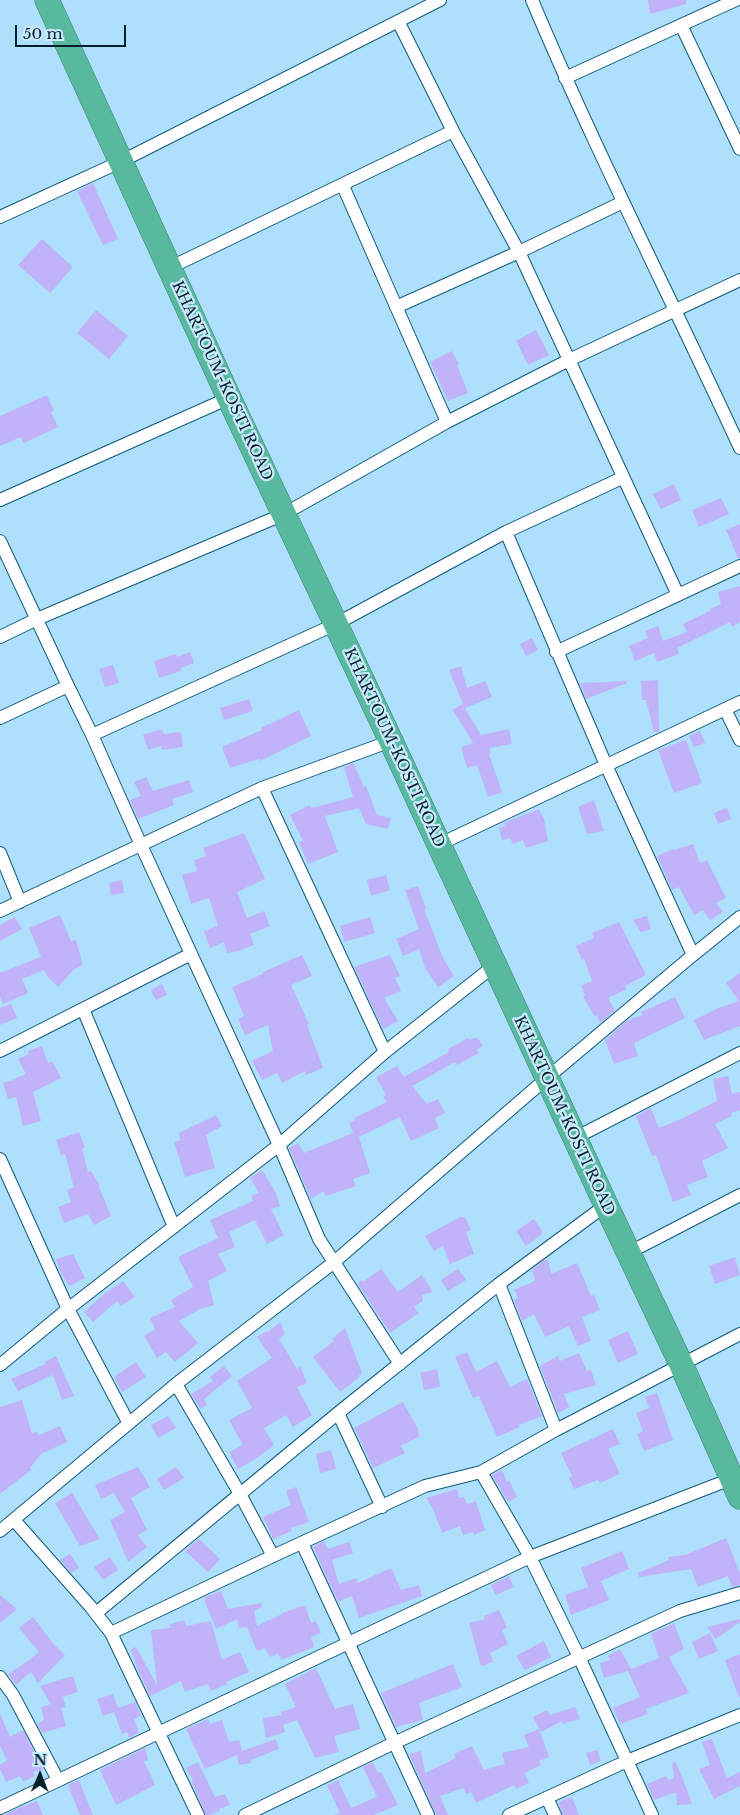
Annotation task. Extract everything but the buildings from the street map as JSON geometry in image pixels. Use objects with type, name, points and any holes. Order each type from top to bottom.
[{"type":"highway","name":"KHARTOUM-KOSTI ROAD","points":[[47,0],[229,398],[440,844],[628,1253],[737,1484]]},
{"type":"street","points":[[0,217],[120,162],[438,0]]},
{"type":"street","points":[[532,0],[565,78],[623,202],[677,310],[740,448]]},
{"type":"street","points":[[565,78],[736,0]]},
{"type":"street","points":[[398,21],[453,131],[519,252],[622,478],[678,595]]},
{"type":"street","points":[[681,25],[740,146]]},
{"type":"street","points":[[169,268],[343,186],[453,131]]},
{"type":"street","points":[[343,186],[447,422]]},
{"type":"street","points":[[396,307],[519,252],[623,202]]},
{"type":"street","points":[[0,637],[37,619],[284,514],[447,422],[569,360],[740,280]]},
{"type":"street","points":[[0,500],[229,398]]},
{"type":"street","points":[[728,422],[740,416]]},
{"type":"street","points":[[92,734],[336,624],[506,532],[622,478]]},
{"type":"street","points":[[506,532],[556,652],[693,956]]},
{"type":"street","points":[[0,541],[92,734],[279,1145],[308,1218],[333,1263],[400,1364]]},
{"type":"street","points":[[556,652],[740,566]]},
{"type":"street","points":[[0,718],[68,686]]},
{"type":"street","points":[[440,844],[740,702]]},
{"type":"street","points":[[726,708],[740,740]]},
{"type":"street","points":[[0,911],[262,788],[391,741]]},
{"type":"street","points":[[262,788],[385,1052]]},
{"type":"street","points":[[0,853],[20,902]]},
{"type":"street","points":[[0,1532],[128,1422],[333,1263],[547,1078],[740,917]]},
{"type":"street","points":[[0,1051],[191,954]]},
{"type":"street","points":[[0,1366],[68,1309],[279,1145],[385,1052],[495,965]]},
{"type":"street","points":[[84,1009],[174,1227]]},
{"type":"street","points":[[575,1138],[740,1053]]},
{"type":"street","points":[[0,1159],[68,1309],[128,1422]]},
{"type":"street","points":[[628,1253],[740,1195]]},
{"type":"street","points":[[96,1613],[338,1413],[499,1284],[606,1205]]},
{"type":"street","points":[[499,1284],[556,1430]]},
{"type":"street","points":[[112,1633],[426,1486],[481,1472],[556,1430],[740,1334]]},
{"type":"street","points":[[176,1384],[240,1494],[273,1556]]},
{"type":"street","points":[[338,1413],[382,1507]]},
{"type":"street","points":[[481,1472],[530,1557],[579,1657],[652,1815]]},
{"type":"street","points":[[0,1808],[530,1557],[737,1484]]},
{"type":"street","points":[[14,1520],[112,1633],[198,1815]]},
{"type":"street","points":[[302,1544],[428,1815]]},
{"type":"street","points":[[245,1815],[394,1743],[680,1611],[740,1593]]},
{"type":"street","points":[[1,1680],[13,1695],[58,1780]]},
{"type":"street","points":[[510,1815],[627,1761],[740,1716]]},
{"type":"street","points":[[547,1798],[555,1815]]}]
